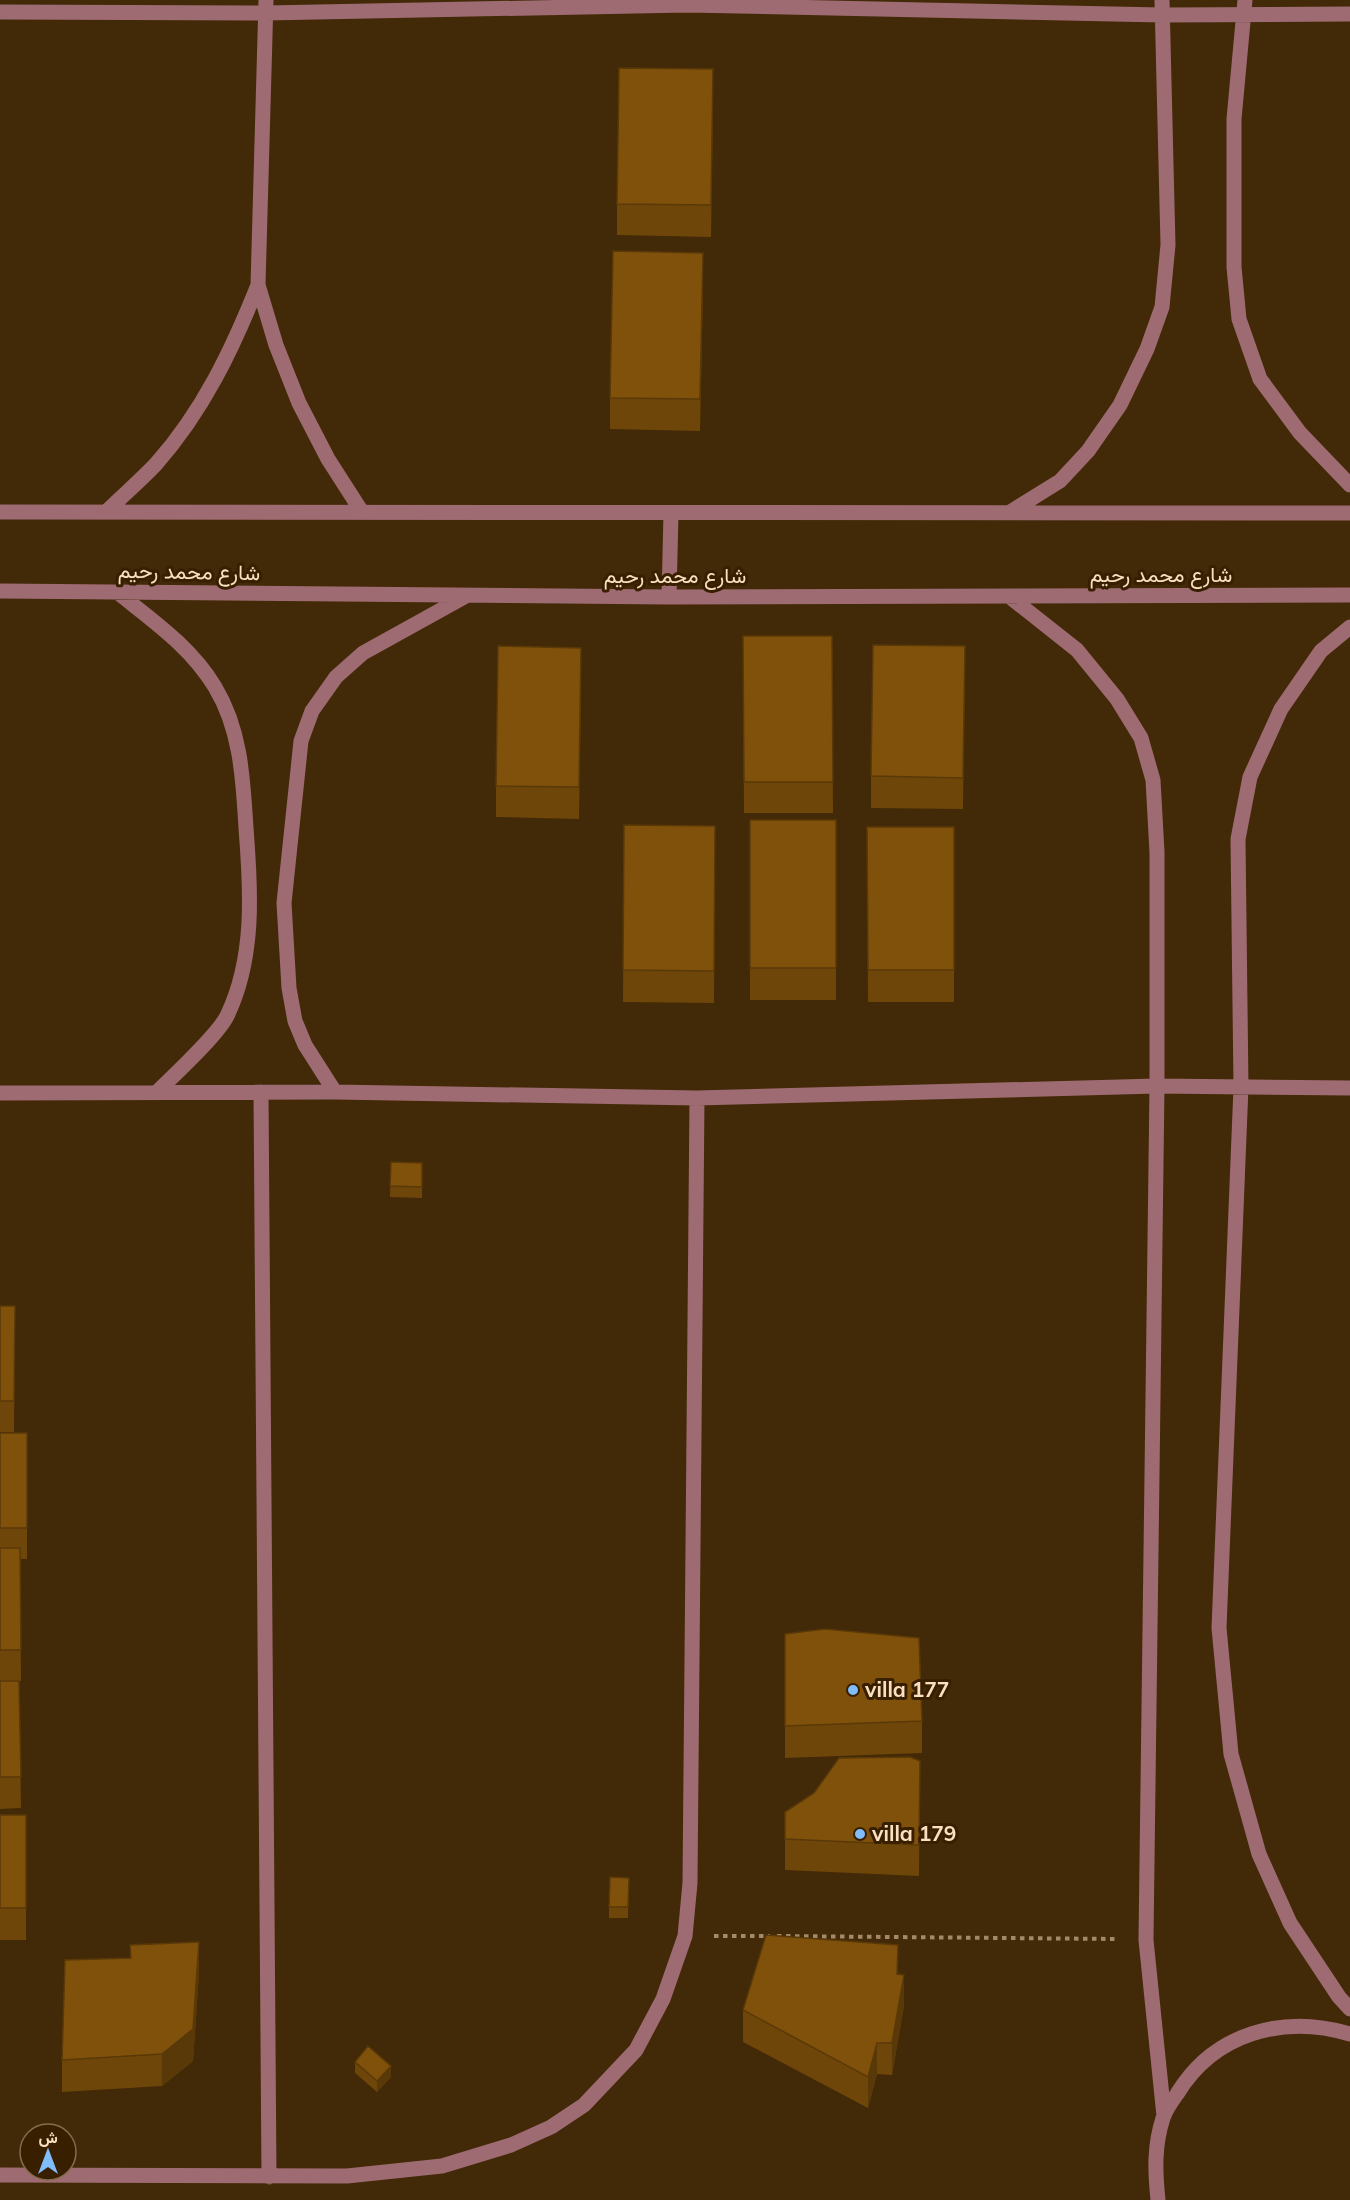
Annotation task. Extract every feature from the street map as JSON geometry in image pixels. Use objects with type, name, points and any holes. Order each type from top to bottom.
[{"type":"street","points":[[0,12],[266,6],[687,3],[1245,7],[1350,14]]},
{"type":"street","points":[[266,6],[258,285],[276,345],[299,403],[328,459],[362,512]]},
{"type":"street","points":[[1010,512],[1060,481],[1088,451],[1120,405],[1147,349],[1162,307],[1168,245],[1162,7]]},
{"type":"street","points":[[1245,7],[1234,119],[1234,267],[1239,319],[1260,379],[1300,433],[1350,485]]},
{"type":"street","points":[[106,512],[156,464],[198,409],[232,349],[258,285]]},
{"type":"street","points":[[0,512],[1350,513]]},
{"type":"street","points":[[669,597],[671,513]]},
{"type":"street","name":"شارع محمد رحيم","points":[[0,591],[669,597],[1350,595]]},
{"type":"street","points":[[117,592],[190,652],[215,688],[229,719],[241,757],[251,893],[246,958],[226,1018],[156,1093]]},
{"type":"street","points":[[335,1092],[305,1045],[296,1020],[289,988],[284,903],[301,741],[312,711],[336,677],[363,653],[467,596]]},
{"type":"street","points":[[1010,597],[1077,650],[1117,699],[1141,738],[1152,780],[1157,852],[1156,1086],[1146,1940],[1164,2116]]},
{"type":"street","points":[[1350,627],[1321,651],[1281,709],[1250,777],[1238,839],[1241,1087],[1219,1628],[1224,1703],[1231,1754],[1259,1854],[1290,1923],[1339,1997],[1350,2008]]},
{"type":"street","points":[[0,1094],[335,1092],[697,1098],[1156,1086],[1350,1088]]},
{"type":"street","points":[[261,1092],[269,2177]]},
{"type":"street","points":[[0,2175],[346,2176],[442,2166],[511,2145],[551,2127],[584,2105],[636,2050],[663,1999],[685,1936],[690,1883],[697,1098]]},
{"type":"street","points":[[1158,2200],[1154,2158],[1164,2116],[1190,2073],[1228,2042],[1276,2026],[1326,2027],[1350,2034]]},
{"type":"path","points":[[685,1936],[1146,1940]]},
{"type":"building","points":[[619,68],[713,69],[711,205],[617,204]]},
{"type":"building","points":[[613,251],[703,253],[700,399],[610,398]]},
{"type":"building","points":[[743,636],[832,636],[833,782],[744,782]]},
{"type":"building","points":[[873,645],[965,646],[963,778],[871,776]]},
{"type":"building","points":[[498,646],[581,648],[579,787],[496,786]]},
{"type":"building","points":[[750,820],[836,820],[836,968],[750,968]]},
{"type":"building","points":[[624,825],[715,826],[714,971],[623,970]]},
{"type":"building","points":[[867,827],[954,827],[954,970],[868,970]]},
{"type":"building","points":[[391,1162],[422,1163],[422,1187],[390,1186]]},
{"type":"building","points":[[0,1306],[15,1306],[14,1401],[0,1401]]},
{"type":"building","points":[[0,1433],[27,1433],[27,1528],[0,1528]]},
{"type":"building","points":[[0,1548],[20,1548],[21,1650],[0,1650]]},
{"type":"building","name":"villa 177","points":[[825,1629],[919,1638],[922,1721],[785,1726],[785,1634]]},
{"type":"building","points":[[0,1681],[19,1681],[21,1777],[0,1777]]},
{"type":"building","points":[[910,1757],[920,1761],[919,1845],[785,1839],[785,1812],[814,1793],[839,1758]]},
{"type":"building","points":[[0,1815],[26,1815],[26,1908],[0,1908]]},
{"type":"building","points":[[610,1877],[629,1878],[628,1907],[609,1907]]},
{"type":"building","points":[[766,1935],[898,1945],[897,1974],[904,1975],[892,2043],[877,2043],[868,2077],[743,2010]]},
{"type":"building","points":[[199,1942],[193,2029],[162,2054],[62,2060],[65,1960],[131,1958],[130,1945]]},
{"type":"building","points":[[368,2046],[391,2066],[377,2081],[355,2062]]},
{"type":"place","name":"villa 177","points":[[853,1690]]},
{"type":"place","name":"villa 179","points":[[860,1834]]}]
